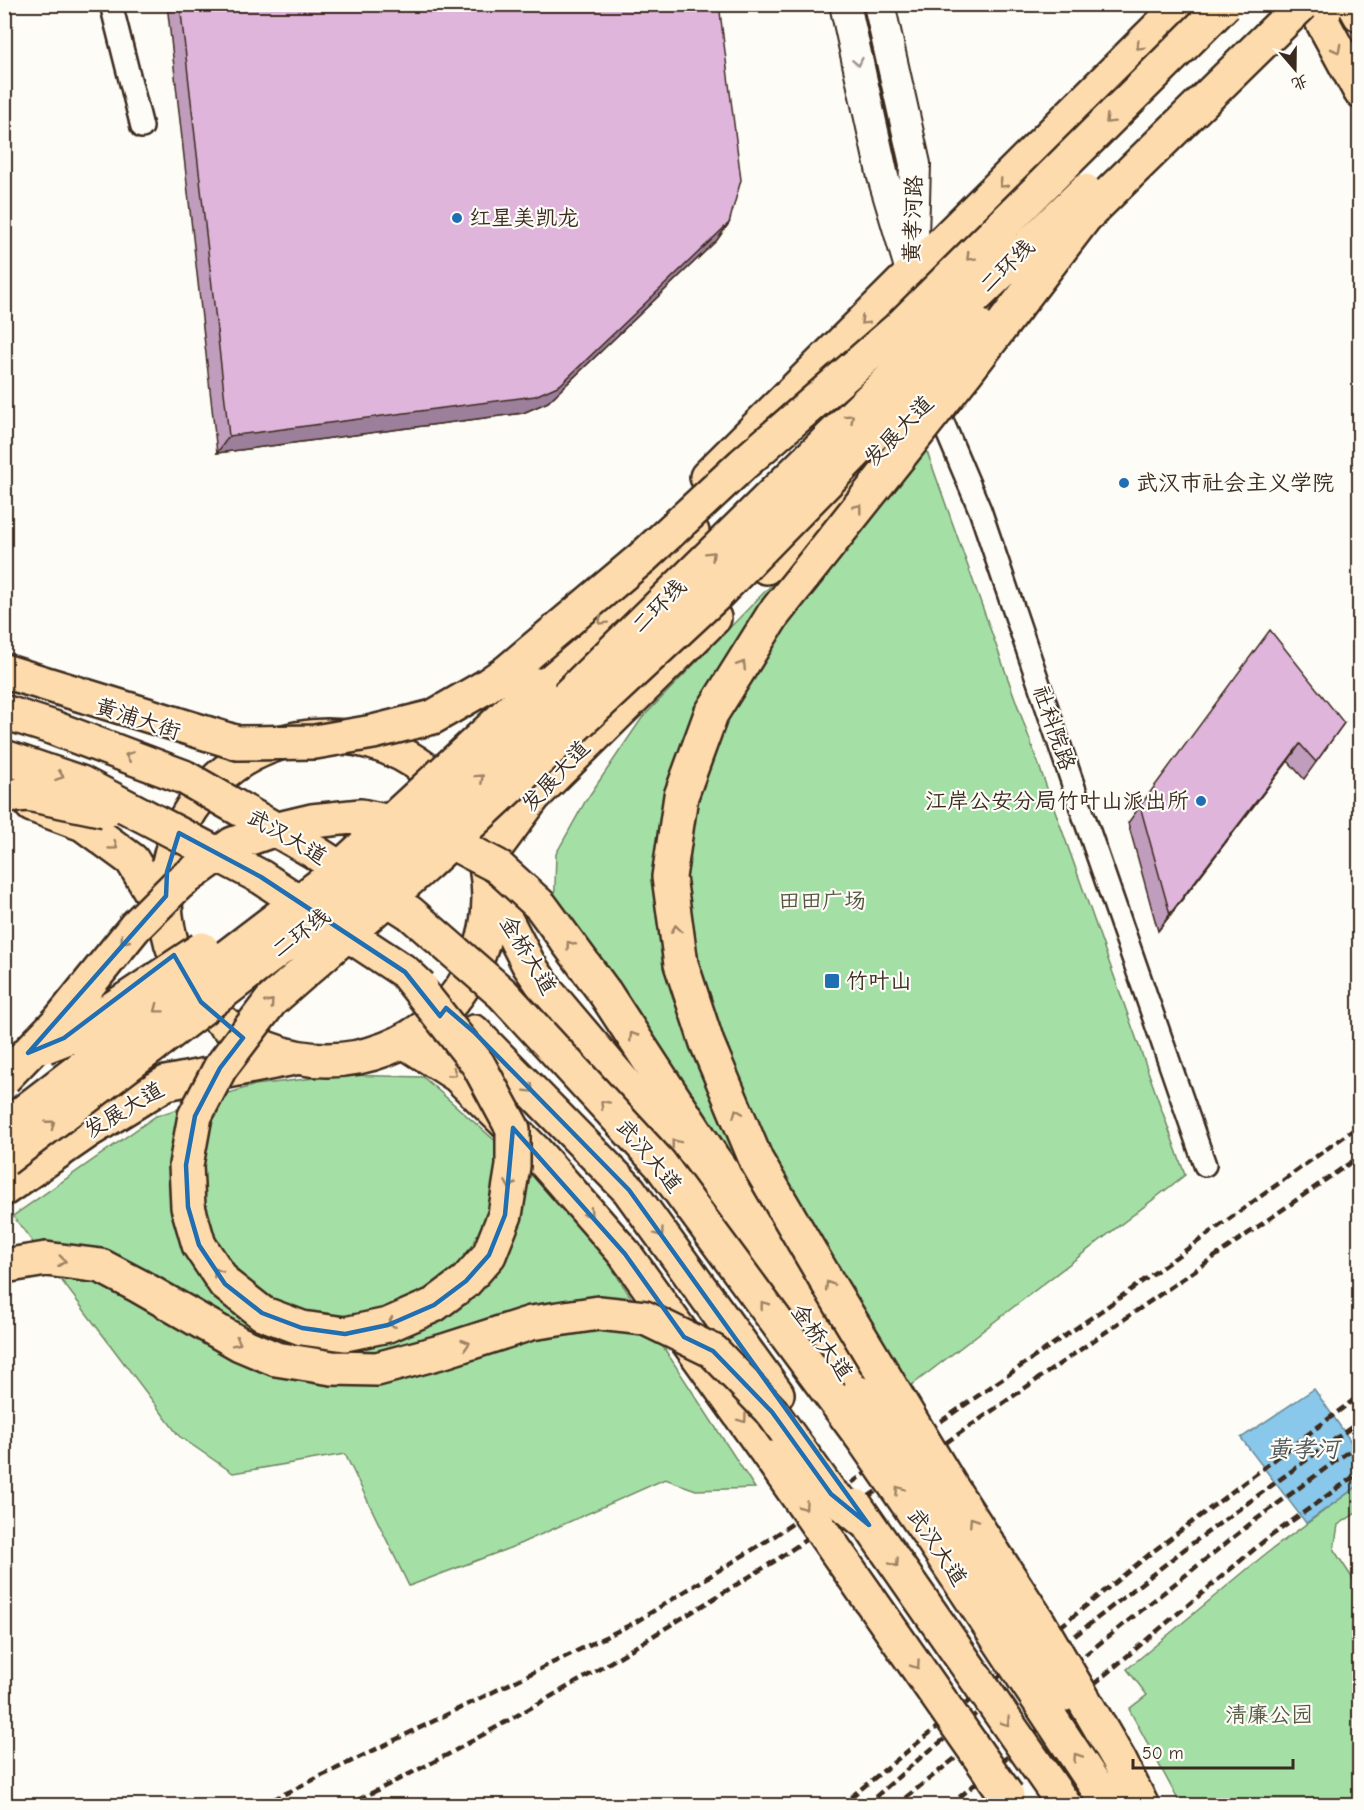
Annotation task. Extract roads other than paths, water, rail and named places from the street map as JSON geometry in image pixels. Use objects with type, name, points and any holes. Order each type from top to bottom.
[{"type":"main road","name":"黄孝河路","points":[[845,4],[883,177],[912,274]]},
{"type":"main road","name":"黄孝河路","points":[[879,4],[915,164],[912,274]]},
{"type":"main road","points":[[488,875],[486,935],[469,978],[441,1014],[404,1041],[350,1059],[294,1058],[243,1038],[201,1002],[174,955],[165,915],[167,872],[180,830],[204,794],[236,764],[275,745],[310,737],[346,738],[408,716],[488,669],[552,618],[680,504],[1182,4]]},
{"type":"main road","name":"二环线","points":[[4,1126],[327,880],[537,684],[1225,4]]},
{"type":"main road","name":"二环线","points":[[4,1160],[354,892],[516,745],[1144,133],[1273,4]]},
{"type":"main road","points":[[405,972],[478,1064],[513,1129],[513,1166],[505,1215],[489,1255],[466,1281],[434,1305],[388,1325],[345,1334],[302,1328],[262,1313],[225,1284],[199,1245],[188,1207],[186,1165],[195,1116],[220,1068],[271,1000],[426,864],[719,592],[1085,217],[1302,4]]},
{"type":"main road","name":"发展大道","points":[[488,875],[534,796],[813,520],[1151,170],[1316,4]]},
{"type":"main road","points":[[1326,4],[1322,21],[1359,91]]},
{"type":"main road","points":[[1354,4],[1359,15]]},
{"type":"main road","points":[[1085,217],[967,371],[766,625],[711,714],[681,796],[669,877],[681,964],[707,1043],[756,1160],[953,1491],[1039,1623],[1119,1760],[1142,1806]]},
{"type":"main road","points":[[912,274],[932,396]]},
{"type":"main road","points":[[4,671],[238,743],[315,742],[373,732],[433,717],[486,687],[508,671],[642,558],[743,464],[898,329]]},
{"type":"main road","name":"黄浦大街","points":[[4,677],[164,728],[227,745],[275,745]]},
{"type":"main road","points":[[4,1063],[71,1036],[243,922],[340,852],[466,737],[537,684]]},
{"type":"main road","name":"武汉大道","points":[[4,712],[51,727],[184,777],[313,851],[410,914],[503,994],[660,1164],[863,1439],[1109,1806]]},
{"type":"main road","name":"金桥大道","points":[[346,738],[385,747],[420,765],[450,791],[472,824],[488,875],[529,965],[549,994],[676,1144],[859,1392],[1142,1806]]},
{"type":"main road","name":"武汉大道","points":[[4,757],[81,783],[261,877],[405,972],[474,1032],[629,1190],[826,1461],[1065,1806]]},
{"type":"main road","points":[[4,796],[28,794],[151,819]]},
{"type":"main road","points":[[4,796],[83,824],[132,860],[165,915]]},
{"type":"main road","points":[[4,1078],[59,1021],[135,927],[179,883],[233,844],[270,831],[312,821],[361,816],[404,825],[449,841],[497,866],[541,906],[605,993],[712,1157],[806,1291],[953,1491]]},
{"type":"main road","points":[[4,1083],[174,955]]},
{"type":"main road","points":[[404,1041],[457,1075],[536,1151],[625,1254],[1011,1801]]},
{"type":"main road","name":"发展大道","points":[[4,1190],[88,1131],[166,1083],[294,1058]]},
{"type":"main road","points":[[4,1266],[46,1259],[101,1266],[240,1344],[276,1359],[332,1368],[377,1370],[531,1323],[599,1313],[645,1318],[713,1351],[772,1412],[831,1494],[869,1525]]},
{"type":"street","points":[[111,4],[142,127]]},
{"type":"street","name":"社科院路","points":[[932,396],[980,510],[1205,1165]]},
{"type":"water","name":"黄孝河","points":[[1314,1389],[1359,1453],[1359,1485],[1306,1523],[1241,1438]]},
{"type":"railway","points":[[260,1806],[634,1623],[773,1537],[1101,1311],[1360,1125]]},
{"type":"railway","points":[[346,1806],[447,1755],[596,1671],[778,1559],[1360,1156]]},
{"type":"railway","points":[[840,1806],[1151,1553],[1360,1395]]},
{"type":"railway","points":[[865,1806],[919,1759],[1186,1548],[1360,1421]]},
{"type":"railway","points":[[895,1806],[1250,1524],[1360,1443]]},
{"type":"railway","points":[[949,1806],[1264,1541],[1360,1472]]},
{"type":"place","name":"红星美凯龙","points":[[457,218]]},
{"type":"place","name":"武汉市社会主义学院","points":[[1124,483]]},
{"type":"place","name":"江岸公安分局竹叶山派出所","points":[[1201,801]]},
{"type":"place","name":"竹叶山","points":[[832,981]]},
{"type":"park label","name":"田田广场","points":[[822,901]]},
{"type":"park label","name":"清廉公园","points":[[1269,1715]]}]
